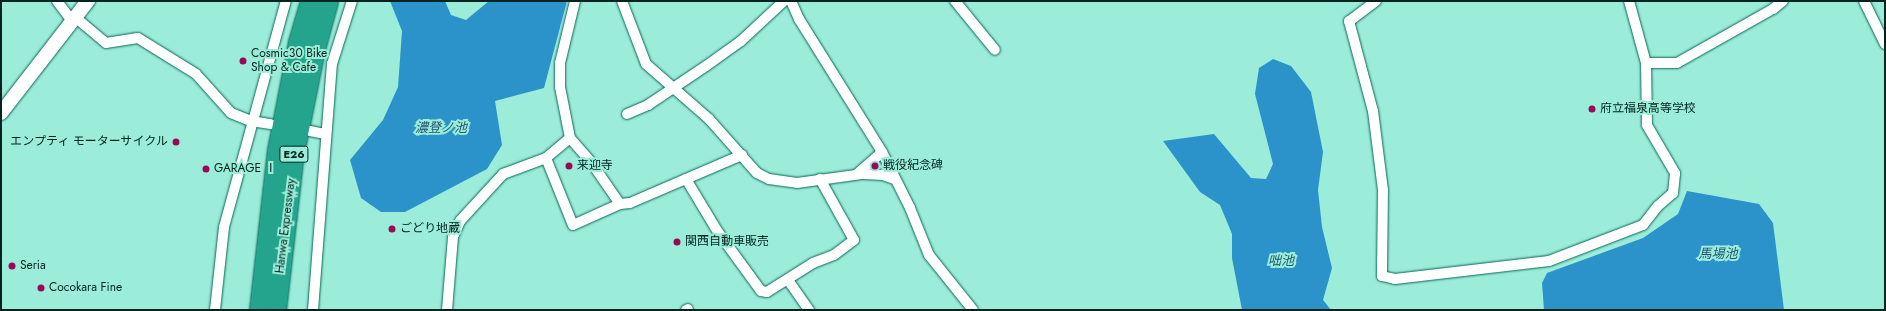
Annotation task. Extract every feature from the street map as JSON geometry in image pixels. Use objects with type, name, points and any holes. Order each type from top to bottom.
[{"type":"highway","name":"Hanwa Expressway","points":[[259,310],[277,150],[298,42],[310,1]]},
{"type":"highway","name":"Hanwa Expressway","points":[[276,310],[294,153],[315,49],[328,1]]},
{"type":"main road","points":[[1,113],[88,1]]},
{"type":"street","points":[[57,1],[73,19],[106,42],[138,38],[196,74],[231,113],[252,121],[271,124]]},
{"type":"street","points":[[215,310],[224,227],[286,1]]},
{"type":"street","points":[[313,310],[332,64],[352,1]]},
{"type":"street","points":[[575,1],[560,63],[560,87],[570,138],[591,162],[620,204]]},
{"type":"street","points":[[622,1],[646,64],[709,119],[757,173],[768,178],[797,183],[857,174],[883,175],[894,179]]},
{"type":"street","points":[[627,114],[648,105],[741,41],[784,1]]},
{"type":"street","points":[[791,1],[799,19],[882,152],[894,179],[910,208],[929,255],[973,310]]},
{"type":"street","points":[[955,1],[995,50]]},
{"type":"street","points":[[1376,1],[1349,21],[1373,111],[1383,190],[1382,276],[1395,280],[1535,264],[1643,225],[1658,206],[1673,193],[1675,173],[1647,125],[1646,63],[1629,1]]},
{"type":"street","points":[[1646,63],[1677,63],[1773,9],[1783,1]]},
{"type":"street","points":[[1864,1],[1885,44]]},
{"type":"street","points":[[310,131],[326,134]]},
{"type":"street","points":[[447,310],[453,237],[460,221],[503,174],[546,158],[570,138]]},
{"type":"street","points":[[857,174],[882,152]]},
{"type":"street","points":[[546,158],[573,225],[620,204],[630,203],[742,155]]},
{"type":"street","points":[[686,179],[718,232],[761,291],[767,292],[813,263],[834,255],[854,240],[820,179]]},
{"type":"street","points":[[788,280],[808,310]]},
{"type":"water","name":"濃登ノ池","points":[[390,1],[445,1],[451,15],[466,20],[489,1],[567,1],[544,88],[495,101],[502,145],[487,169],[405,212],[381,212],[361,198],[350,160],[383,120],[398,87],[402,31]]},
{"type":"water","name":"咄池","points":[[1273,59],[1291,66],[1311,92],[1323,152],[1318,190],[1322,227],[1332,268],[1323,300],[1331,310],[1242,310],[1232,258],[1232,234],[1220,205],[1200,192],[1163,141],[1214,134],[1251,178],[1266,179],[1273,164],[1255,94],[1259,68]]},
{"type":"water","name":"馬場池","points":[[1687,191],[1759,204],[1773,223],[1784,310],[1544,310],[1542,283],[1547,273],[1643,238],[1678,214]]},
{"type":"place","name":"Cosmic30 Bike Shop & Cafe","points":[[243,61]]},
{"type":"place","name":"府立福泉高等学校","points":[[1592,109]]},
{"type":"place","name":"エンプティ モーターサイクル","points":[[176,142]]},
{"type":"place","name":"来迎寺","points":[[569,166]]},
{"type":"place","name":"戦役紀念碑","points":[[875,166]]},
{"type":"place","name":"GARAGE Ⅰ","points":[[206,169]]},
{"type":"place","name":"ごどり地蔵","points":[[392,229]]},
{"type":"place","name":"関西自動車販売","points":[[677,242]]},
{"type":"place","name":"Seria","points":[[12,266]]},
{"type":"place","name":"Cocokara Fine","points":[[41,288]]}]
